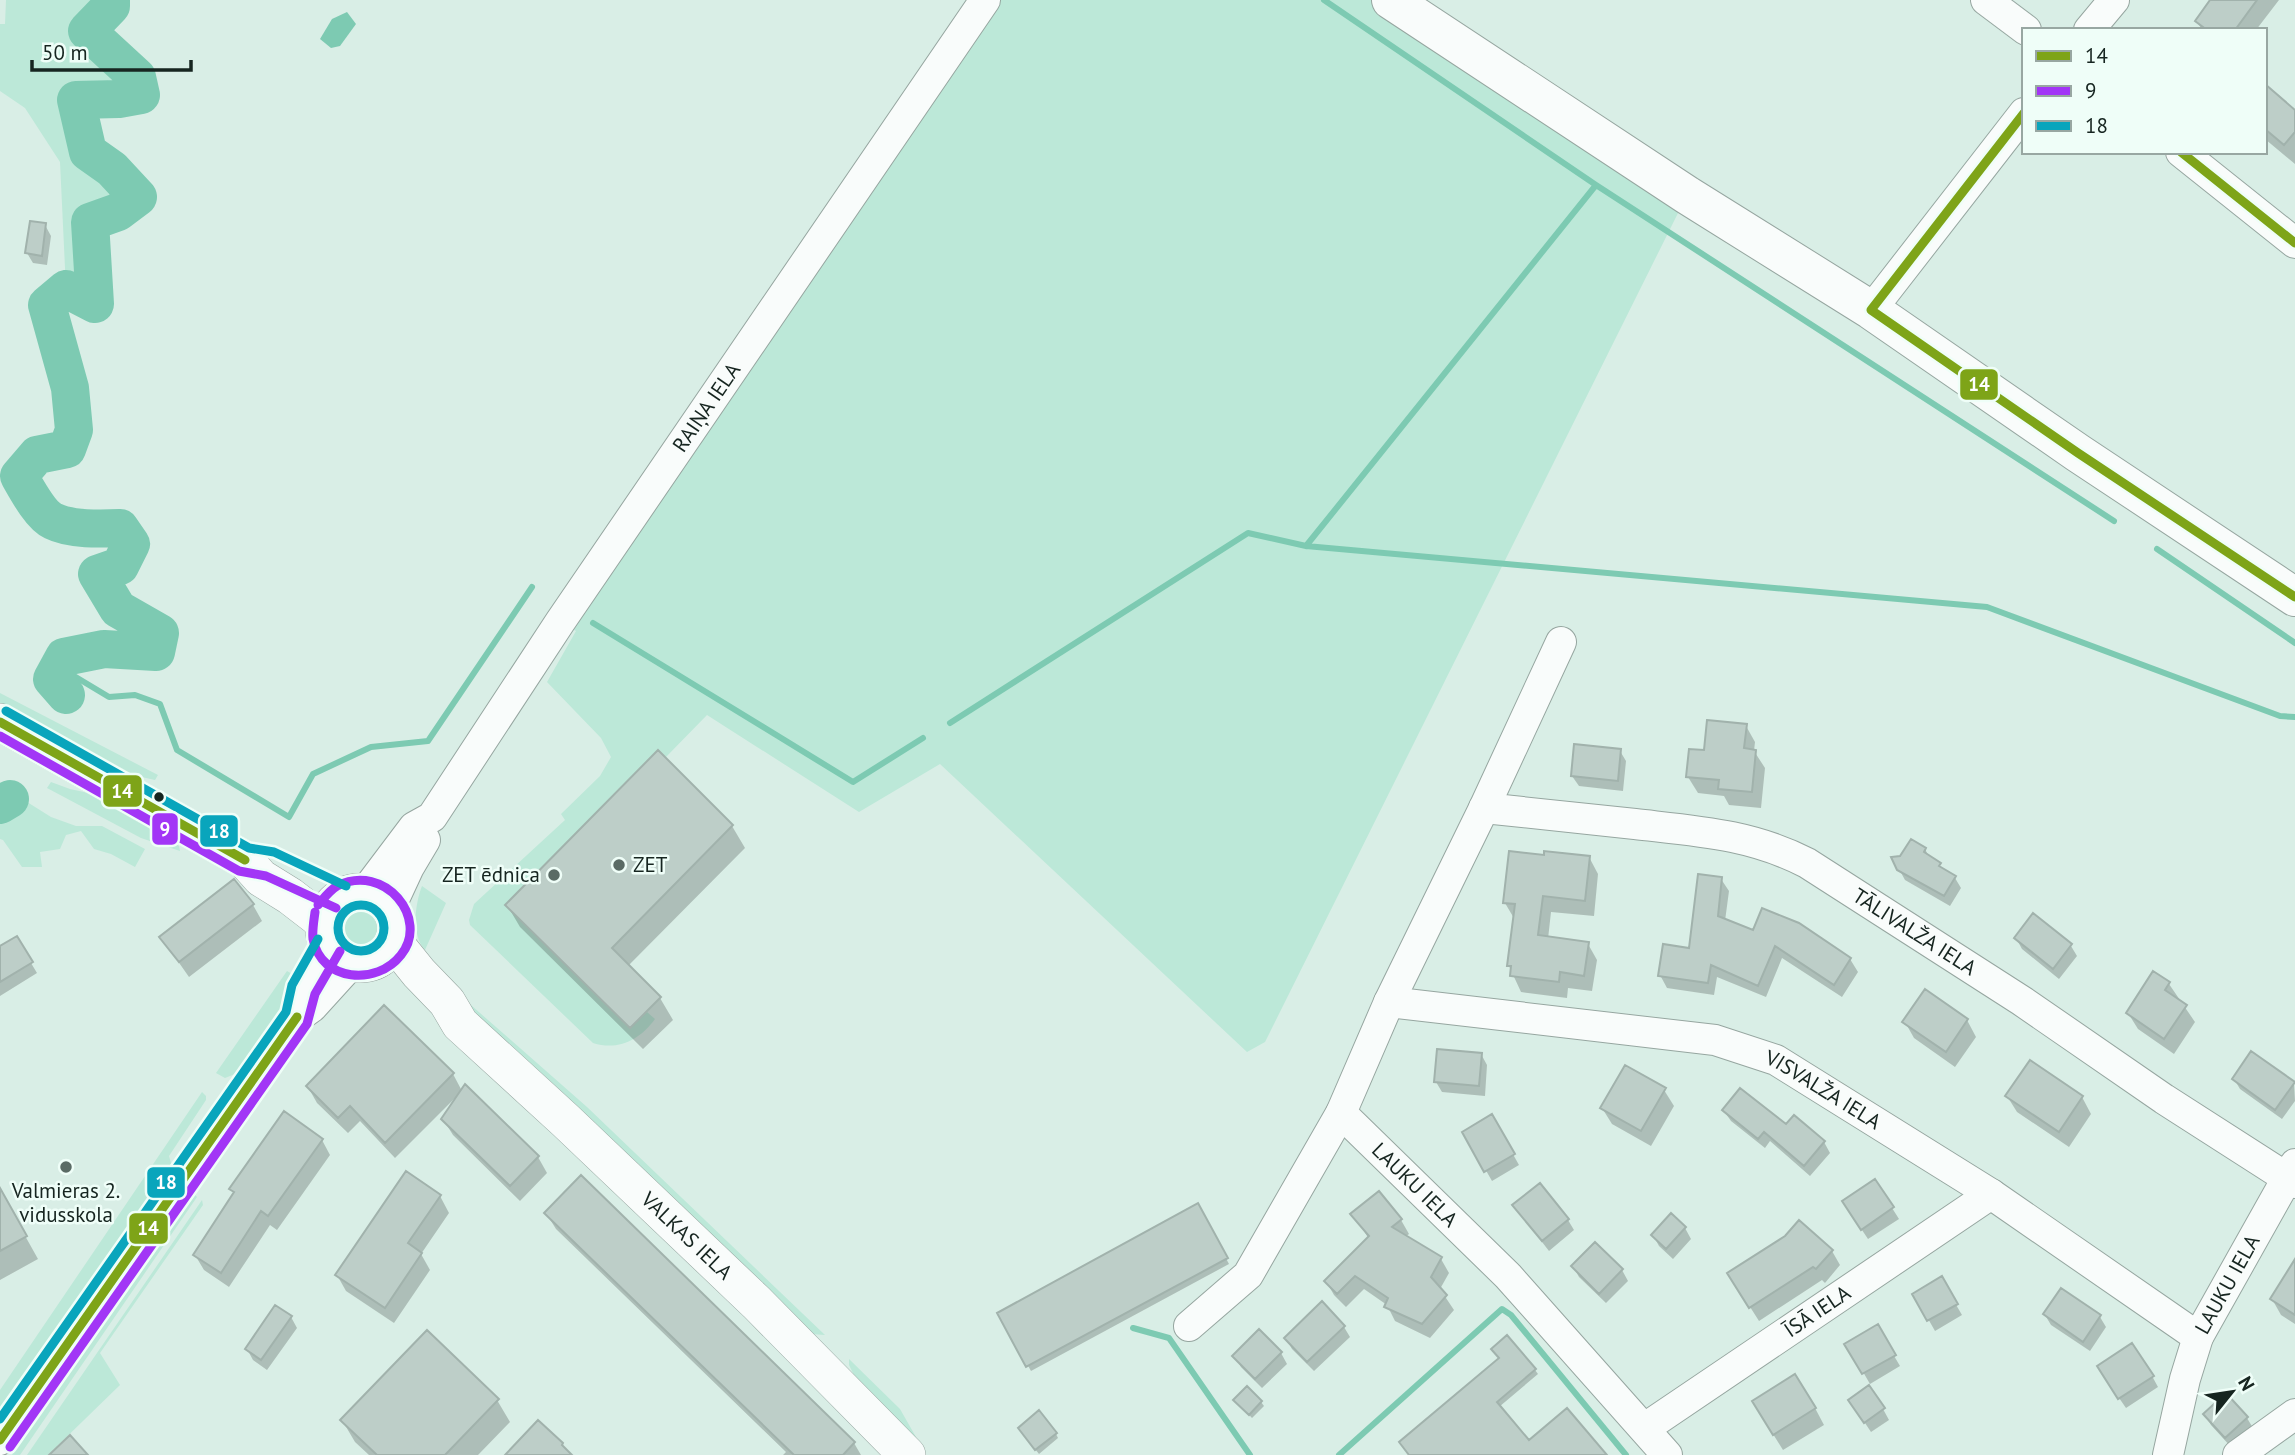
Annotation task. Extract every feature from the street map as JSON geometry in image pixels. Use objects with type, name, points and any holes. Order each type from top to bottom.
[{"type":"highway","points":[[1391,0],[1687,195],[1871,310],[2078,453],[2295,597]]},
{"type":"main road","name":"VALKAS IELA","points":[[0,722],[245,860],[261,878],[290,897],[359,929],[418,996],[441,1017],[460,1024],[566,1121],[757,1303],[907,1455]]},
{"type":"street","name":"RAIŅA IELA","points":[[0,1440],[297,1017],[303,990],[359,929],[408,867],[430,831],[432,817],[560,622],[985,0]]},
{"type":"street","points":[[1986,0],[2023,28]]},
{"type":"street","points":[[2091,28],[2114,0]]},
{"type":"street","points":[[1871,310],[2022,116]]},
{"type":"street","points":[[2184,154],[2295,243]]},
{"type":"street","points":[[1189,1326],[1248,1275],[1341,1112],[1389,1002],[1561,642]]},
{"type":"street","name":"TĀLIVALŽA IELA","points":[[1484,807],[1716,833],[1761,842],[1786,852],[2022,1001],[2164,1099],[2293,1175]]},
{"type":"street","name":"VISVALŽA IELA","points":[[1389,1002],[1715,1040],[1776,1060],[1991,1194],[2198,1337]]},
{"type":"street","name":"LAUKU IELA","points":[[1341,1112],[1508,1276],[1646,1428],[1667,1455]]},
{"type":"street","name":"LAUKU IELA","points":[[2168,1455],[2185,1379],[2198,1337],[2293,1175]]},
{"type":"street","name":"ĪSĀ IELA","points":[[1646,1428],[1991,1194]]},
{"type":"street","points":[[2238,1455],[2295,1414]]},
{"type":"shaded area","points":[[6,0],[111,0],[111,6],[88,31],[137,77],[141,95],[76,101],[88,152],[112,169],[138,197],[118,212],[90,222],[95,304],[66,289],[60,162],[25,108],[0,91],[0,24],[5,24]]},
{"type":"shaded area","points":[[985,0],[1391,0],[1687,195],[1265,1042],[1247,1052],[940,764],[859,812],[707,715],[665,758],[657,751],[505,905],[630,1028],[647,1012],[655,1019],[642,1033],[628,1042],[611,1046],[593,1043],[470,925],[469,920],[474,904],[565,820],[561,814],[600,776],[611,757],[601,738],[547,682],[576,631],[560,622]]},
{"type":"shaded area","points":[[347,12],[356,24],[340,46],[331,48],[320,39],[332,19]]},
{"type":"shaded area","points":[[0,693],[158,775],[155,780],[106,769],[0,712]]},
{"type":"shaded area","points":[[51,782],[93,794],[179,846],[180,851],[141,838],[47,788]]},
{"type":"shaded area","points":[[0,785],[51,817],[76,826],[102,826],[145,849],[135,867],[111,854],[94,849],[81,831],[66,835],[60,849],[40,852],[42,867],[22,867],[0,839]]},
{"type":"shaded area","points":[[422,886],[446,903],[425,950],[416,928]]},
{"type":"shaded area","points":[[361,905],[377,912],[384,928],[377,944],[361,951],[345,944],[338,928],[345,912]]},
{"type":"shaded area","points":[[287,971],[304,981],[240,1072],[225,1078],[216,1073]]},
{"type":"shaded area","points":[[439,977],[587,1107],[825,1335],[811,1334],[464,1004]]},
{"type":"shaded area","points":[[202,1092],[206,1100],[169,1156],[173,1170],[0,1423],[0,1390]]},
{"type":"shaded area","points":[[193,1193],[197,1197],[20,1455],[12,1455],[178,1201]]},
{"type":"shaded area","points":[[202,1200],[203,1205],[100,1353],[120,1385],[48,1455],[27,1455]]},
{"type":"shaded area","points":[[849,1359],[900,1409],[916,1437],[915,1440],[854,1375]]},
{"type":"building","points":[[2210,0],[2257,0],[2236,28],[2204,28],[2195,21]]},
{"type":"building","points":[[2267,86],[2295,110],[2295,132],[2284,145],[2267,131]]},
{"type":"building","points":[[30,221],[46,223],[42,256],[25,253]]},
{"type":"building","points":[[1707,720],[1747,724],[1744,748],[1756,750],[1752,792],[1718,789],[1719,780],[1686,777],[1689,749],[1704,750]]},
{"type":"building","points":[[1574,744],[1621,749],[1618,781],[1571,776]]},
{"type":"building","name":"ZET","points":[[658,750],[733,825],[612,948],[661,997],[630,1028],[505,905]]},
{"type":"building","points":[[1911,839],[1926,848],[1924,852],[1941,863],[1939,866],[1956,876],[1944,896],[1897,870],[1891,857],[1900,856]]},
{"type":"building","points":[[1509,851],[1544,855],[1544,851],[1590,856],[1585,901],[1543,896],[1538,935],[1589,942],[1584,976],[1560,972],[1559,982],[1510,976],[1511,966],[1507,966],[1515,904],[1503,903]]},
{"type":"building","points":[[1698,874],[1722,877],[1718,916],[1753,930],[1762,908],[1799,923],[1851,958],[1834,985],[1775,946],[1758,986],[1711,965],[1708,983],[1658,976],[1663,944],[1689,948]]},
{"type":"building","points":[[234,879],[254,904],[179,962],[159,937]]},
{"type":"building","points":[[2033,913],[2072,944],[2053,969],[2014,938]]},
{"type":"building","points":[[17,936],[33,962],[0,982],[0,946]]},
{"type":"building","points":[[2153,971],[2170,982],[2165,990],[2187,1005],[2164,1039],[2126,1013]]},
{"type":"building","points":[[1925,989],[1968,1019],[1946,1052],[1902,1022]]},
{"type":"building","points":[[384,1005],[454,1073],[385,1143],[350,1106],[338,1118],[306,1086]]},
{"type":"building","points":[[1437,1049],[1482,1053],[1479,1086],[1434,1082]]},
{"type":"building","points":[[2251,1051],[2295,1082],[2275,1110],[2232,1079]]},
{"type":"building","points":[[2030,1060],[2083,1096],[2059,1132],[2005,1096]]},
{"type":"building","points":[[1625,1065],[1666,1088],[1641,1131],[1600,1108]]},
{"type":"building","points":[[465,1084],[539,1156],[510,1186],[441,1119]]},
{"type":"building","points":[[1740,1088],[1786,1124],[1794,1115],[1825,1141],[1804,1166],[1764,1132],[1758,1139],[1722,1110]]},
{"type":"building","points":[[284,1111],[323,1139],[268,1216],[261,1211],[221,1273],[193,1255],[234,1192],[229,1189]]},
{"type":"building","points":[[1492,1114],[1515,1154],[1484,1172],[1462,1132]]},
{"type":"building","points":[[406,1171],[441,1195],[408,1243],[422,1253],[385,1308],[335,1275]]},
{"type":"building","points":[[581,1175],[855,1442],[843,1455],[794,1455],[544,1213]]},
{"type":"building","points":[[1875,1179],[1894,1207],[1861,1230],[1842,1201]]},
{"type":"building","points":[[1540,1183],[1569,1219],[1542,1241],[1512,1205]]},
{"type":"building","points":[[0,1188],[27,1236],[0,1251]]},
{"type":"building","points":[[1379,1191],[1402,1219],[1392,1227],[1442,1257],[1431,1277],[1447,1295],[1422,1324],[1384,1307],[1388,1298],[1355,1276],[1337,1294],[1324,1281],[1369,1236],[1350,1214]]},
{"type":"building","points":[[1198,1203],[1228,1258],[1026,1367],[997,1313]]},
{"type":"building","points":[[1671,1213],[1686,1227],[1666,1249],[1651,1235]]},
{"type":"building","points":[[1799,1220],[1833,1250],[1816,1269],[1813,1267],[1749,1308],[1727,1273],[1785,1236]]},
{"type":"building","points":[[1595,1242],[1623,1269],[1599,1294],[1571,1266]]},
{"type":"building","points":[[2295,1259],[2295,1315],[2270,1299]]},
{"type":"building","points":[[1942,1276],[1958,1304],[1927,1321],[1912,1294]]},
{"type":"building","points":[[2061,1288],[2101,1315],[2083,1342],[2043,1314]]},
{"type":"building","points":[[1322,1301],[1345,1326],[1307,1362],[1284,1338]]},
{"type":"building","points":[[275,1305],[292,1316],[261,1360],[245,1349]]},
{"type":"building","points":[[1878,1324],[1896,1355],[1862,1374],[1844,1344]]},
{"type":"building","points":[[1259,1329],[1282,1352],[1255,1379],[1232,1356]]},
{"type":"building","points":[[427,1330],[499,1399],[445,1455],[377,1455],[340,1420]]},
{"type":"building","points":[[1507,1335],[1536,1369],[1497,1402],[1529,1440],[1567,1408],[1607,1455],[1409,1455],[1399,1442],[1499,1358],[1491,1349]]},
{"type":"building","points":[[2132,1343],[2154,1376],[2118,1399],[2097,1366]]},
{"type":"building","points":[[1795,1374],[1816,1408],[1773,1435],[1752,1401]]},
{"type":"building","points":[[1869,1385],[1885,1408],[1864,1423],[1848,1400]]},
{"type":"building","points":[[1247,1386],[1262,1401],[1249,1415],[1233,1400]]},
{"type":"building","points":[[2226,1393],[2248,1417],[2225,1438],[2203,1414]]},
{"type":"building","points":[[1039,1410],[1057,1433],[1035,1450],[1018,1428]]},
{"type":"building","points":[[538,1420],[563,1443],[572,1455],[505,1455]]},
{"type":"building","points":[[70,1435],[88,1455],[49,1455]]},
{"type":"waterway","points":[[66,695],[52,679],[64,657],[104,649],[156,652],[160,633],[118,609],[97,574],[120,566],[131,544],[120,528],[95,529],[53,521],[38,507],[19,476],[37,455],[67,449],[74,430],[70,388],[47,305],[66,289],[95,304],[90,222],[118,212],[138,197],[112,169],[88,152],[76,100],[119,99],[141,95],[137,77],[87,31],[111,6],[111,0]]},
{"type":"waterway","points":[[1324,0],[1596,185],[2114,521]]},
{"type":"waterway","points":[[1306,546],[1596,185]]},
{"type":"waterway","points":[[950,723],[1248,533],[1306,546],[1987,607],[2280,716],[2295,717]]},
{"type":"waterway","points":[[2157,549],[2295,643]]},
{"type":"waterway","points":[[59,667],[109,697],[135,695],[160,704],[177,750],[289,817],[313,774],[371,747],[428,741],[532,587]]},
{"type":"waterway","points":[[593,623],[853,782],[923,738]]},
{"type":"waterway","points":[[0,805],[10,799]]},
{"type":"waterway","points":[[1339,1455],[1502,1309],[1511,1315],[1626,1455]]},
{"type":"waterway","points":[[1133,1328],[1169,1338],[1250,1455]]},
{"type":"transit line","name":"14","points":[[2022,116],[1871,310],[2078,453],[2295,597]]},
{"type":"transit line","name":"14","points":[[2184,154],[2295,243]]},
{"type":"transit line","name":"18","points":[[6,711],[249,848],[274,852],[346,886]]},
{"type":"transit line","name":"14","points":[[0,722],[245,860]]},
{"type":"transit line","name":"9","points":[[0,736],[239,871],[266,876],[336,908]]},
{"type":"transit line","name":"9","points":[[315,912],[313,939],[318,953],[327,964],[338,971],[351,975],[378,972],[391,965],[409,941],[410,926],[406,911],[398,898],[386,888],[371,882],[355,881],[337,886],[318,905]]},
{"type":"transit line","name":"18","points":[[361,905],[377,912],[384,928],[377,944],[361,951],[345,944],[338,928],[345,912],[361,905]]},
{"type":"transit line","name":"18","points":[[0,1419],[286,1012],[292,985],[318,939]]},
{"type":"transit line","name":"9","points":[[10,1447],[307,1024],[315,994],[340,951]]},
{"type":"transit line","name":"14","points":[[0,1440],[297,1017]]},
{"type":"place","name":"ZET","points":[[619,865]]},
{"type":"place","name":"ZET ēdnica","points":[[554,875]]},
{"type":"place","name":"Valmieras 2. vidusskola","points":[[66,1167]]}]
